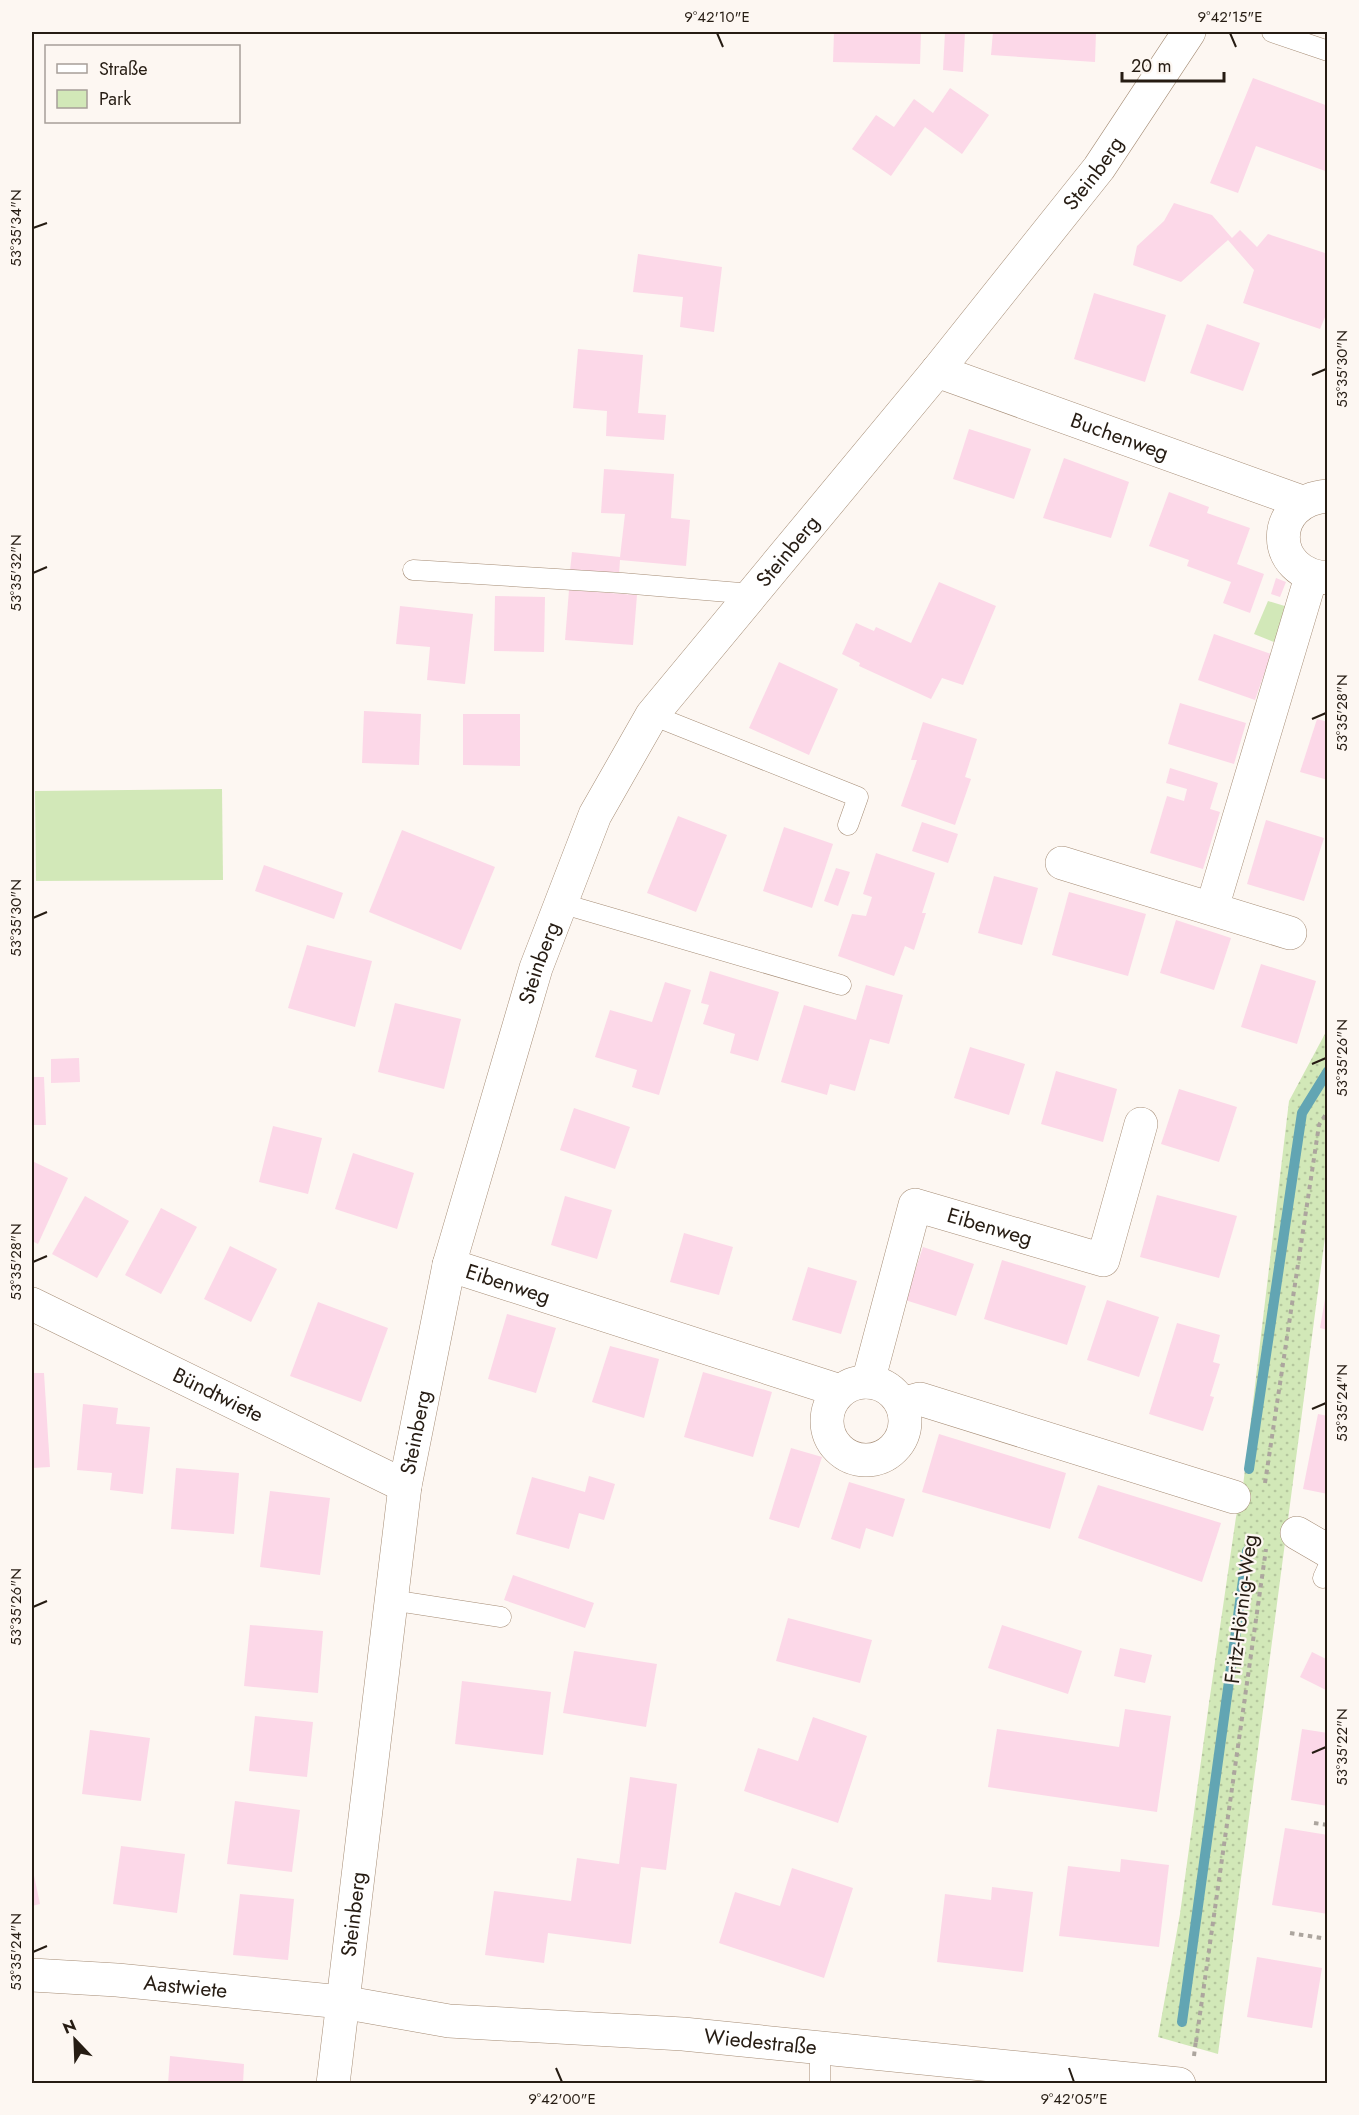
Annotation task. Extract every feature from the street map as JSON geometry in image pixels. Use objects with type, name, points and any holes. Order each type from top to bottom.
[{"type":"street","name":"Steinberg","points":[[333,2084],[405,1486],[449,1265],[536,968],[595,815],[652,715],[937,371],[1099,168],[1189,32]]},
{"type":"street","name":"Buchenweg","points":[[937,371],[1315,499]]},
{"type":"street","name":"Buchenweg","points":[[1212,908],[1319,578],[1297,569],[1288,557],[1283,542],[1284,527],[1291,513],[1315,499]]},
{"type":"street","points":[[1062,863],[1290,933]]},
{"type":"street","name":"Eibenweg","points":[[449,1265],[854,1386],[882,1385],[902,1404],[905,1418],[904,1433],[897,1446],[886,1456],[872,1460],[857,1460],[844,1454],[833,1444],[827,1430],[826,1416],[831,1402],[854,1386],[915,1205],[1103,1260],[1141,1124]]},
{"type":"street","name":"Bündtwiete","points":[[32,1304],[405,1486]]},
{"type":"street","points":[[902,1404],[920,1399],[1249,1493]]},
{"type":"street","points":[[1283,1536],[1326,1565]]},
{"type":"street","name":"Aastwiete","points":[[32,1975],[117,1980],[342,2002]]},
{"type":"street","name":"Wiedestraße","points":[[342,2002],[449,2021],[682,2034],[1179,2084]]},
{"type":"lane","points":[[1272,32],[1328,51]]},
{"type":"lane","points":[[412,570],[752,594]]},
{"type":"lane","points":[[652,715],[858,797],[848,825]]},
{"type":"lane","points":[[560,903],[841,985]]},
{"type":"lane","points":[[391,1600],[501,1617]]},
{"type":"lane","points":[[820,2048],[820,2084]]},
{"type":"path","points":[[1249,1493],[1319,1125],[1328,1111]]},
{"type":"path","name":"Fritz-Hörnig-Weg","points":[[1196,2042],[1283,1536]]},
{"type":"path","points":[[1314,1823],[1328,1825]]},
{"type":"path","points":[[1290,1933],[1328,1939]]},
{"type":"green space","points":[[1268,601],[1301,611],[1289,648],[1254,634]]},
{"type":"green space","points":[[222,789],[223,880],[36,881],[35,791]]},
{"type":"green space","points":[[1327,1030],[1327,1222],[1218,2054],[1158,2037],[1180,1914],[1236,1517],[1243,1486],[1289,1101]]},
{"type":"building","points":[[834,32],[921,32],[920,64],[833,62]]},
{"type":"building","points":[[945,32],[965,32],[963,72],[943,70]]},
{"type":"building","points":[[993,32],[1096,32],[1095,62],[991,55]]},
{"type":"building","points":[[1253,78],[1328,106],[1328,172],[1256,146],[1238,193],[1210,183]]},
{"type":"building","points":[[950,88],[989,115],[962,154],[925,127],[891,176],[852,149],[876,115],[894,127],[914,99],[933,113]]},
{"type":"building","points":[[1174,203],[1212,215],[1232,238],[1240,230],[1257,247],[1268,234],[1328,254],[1328,310],[1320,329],[1243,303],[1254,270],[1228,240],[1181,282],[1133,265],[1137,246],[1164,221]]},
{"type":"building","points":[[638,254],[722,267],[714,332],[680,327],[683,297],[633,292]]},
{"type":"building","points":[[1094,293],[1166,315],[1145,382],[1074,359]]},
{"type":"building","points":[[1207,324],[1260,343],[1243,391],[1190,373]]},
{"type":"building","points":[[578,349],[643,355],[638,413],[666,415],[664,440],[606,436],[607,411],[573,408]]},
{"type":"building","points":[[969,429],[1031,449],[1014,499],[953,479]]},
{"type":"building","points":[[1064,458],[1129,482],[1111,538],[1043,518]]},
{"type":"building","points":[[604,469],[674,474],[671,518],[690,520],[686,566],[620,560],[619,575],[570,571],[572,552],[620,557],[625,514],[601,513]]},
{"type":"building","points":[[1169,492],[1209,507],[1207,513],[1250,528],[1237,564],[1264,574],[1250,613],[1223,603],[1231,582],[1187,566],[1189,560],[1149,546]]},
{"type":"building","points":[[1276,578],[1286,582],[1280,597],[1271,594]]},
{"type":"building","points":[[939,582],[996,606],[963,685],[942,678],[931,699],[859,666],[860,663],[842,654],[856,623],[874,631],[876,627],[911,643]]},
{"type":"building","points":[[569,590],[637,595],[633,645],[565,640]]},
{"type":"building","points":[[495,596],[545,597],[544,652],[494,651]]},
{"type":"building","points":[[400,606],[473,614],[465,684],[427,680],[430,647],[396,644]]},
{"type":"building","points":[[1214,634],[1271,654],[1255,700],[1198,680]]},
{"type":"building","points":[[779,662],[838,689],[809,755],[749,728]]},
{"type":"building","points":[[1180,703],[1246,723],[1234,764],[1168,744]]},
{"type":"building","points":[[364,711],[421,714],[419,765],[362,763]]},
{"type":"building","points":[[463,714],[520,714],[520,766],[463,765]]},
{"type":"building","points":[[1317,719],[1328,722],[1328,780],[1300,772]]},
{"type":"building","points":[[923,722],[977,739],[965,777],[971,779],[955,825],[901,806],[917,760],[911,760]]},
{"type":"building","points":[[1170,768],[1218,783],[1210,809],[1220,812],[1203,869],[1150,853],[1167,796],[1184,801],[1187,789],[1166,783]]},
{"type":"building","points":[[678,816],[727,835],[696,912],[647,893]]},
{"type":"building","points":[[1266,820],[1324,838],[1304,901],[1247,884]]},
{"type":"building","points":[[922,822],[958,834],[948,863],[912,851]]},
{"type":"building","points":[[784,827],[833,844],[812,908],[763,891]]},
{"type":"building","points":[[402,830],[495,867],[461,950],[369,912]]},
{"type":"building","points":[[876,853],[935,873],[922,913],[926,913],[914,950],[905,946],[894,976],[838,956],[852,914],[866,916],[872,897],[863,894]]},
{"type":"building","points":[[264,865],[343,893],[334,919],[255,891]]},
{"type":"building","points":[[836,868],[850,872],[838,906],[824,901]]},
{"type":"building","points":[[994,876],[1038,888],[1022,945],[978,933]]},
{"type":"building","points":[[1069,892],[1146,914],[1128,976],[1052,955]]},
{"type":"building","points":[[1176,920],[1231,938],[1214,990],[1160,973]]},
{"type":"building","points":[[307,945],[372,961],[355,1027],[288,1008]]},
{"type":"building","points":[[1261,964],[1316,981],[1297,1044],[1241,1027]]},
{"type":"building","points":[[710,971],[779,992],[758,1061],[730,1053],[735,1034],[703,1024],[709,1005],[701,1003]]},
{"type":"building","points":[[665,982],[691,990],[659,1095],[632,1087],[637,1070],[595,1057],[610,1010],[652,1022]]},
{"type":"building","points":[[866,985],[903,995],[889,1044],[870,1039],[855,1091],[830,1084],[827,1095],[781,1082],[804,1005],[856,1020]]},
{"type":"building","points":[[395,1003],[461,1019],[444,1089],[378,1072]]},
{"type":"building","points":[[970,1047],[1025,1064],[1009,1115],[954,1098]]},
{"type":"building","points":[[79,1058],[80,1082],[51,1083],[51,1059]]},
{"type":"building","points":[[1056,1071],[1117,1089],[1103,1142],[1041,1124]]},
{"type":"building","points":[[32,1077],[44,1077],[46,1125],[32,1125]]},
{"type":"building","points":[[1179,1089],[1237,1107],[1219,1162],[1161,1144]]},
{"type":"building","points":[[574,1108],[630,1127],[615,1169],[560,1150]]},
{"type":"building","points":[[273,1126],[322,1138],[308,1194],[259,1182]]},
{"type":"building","points":[[353,1153],[414,1173],[397,1229],[335,1209]]},
{"type":"building","points":[[32,1161],[68,1178],[38,1244],[32,1241]]},
{"type":"building","points":[[1157,1195],[1237,1216],[1219,1278],[1140,1257]]},
{"type":"building","points":[[85,1196],[129,1221],[97,1278],[52,1254]]},
{"type":"building","points":[[565,1196],[612,1210],[597,1259],[551,1245]]},
{"type":"building","points":[[161,1208],[197,1227],[161,1294],[125,1275]]},
{"type":"building","points":[[684,1233],[733,1247],[719,1295],[670,1282]]},
{"type":"building","points":[[230,1246],[277,1269],[251,1322],[204,1299]]},
{"type":"building","points":[[923,1247],[974,1264],[956,1316],[905,1300]]},
{"type":"building","points":[[1002,1260],[1086,1286],[1067,1345],[984,1319]]},
{"type":"building","points":[[808,1267],[857,1281],[841,1334],[792,1320]]},
{"type":"building","points":[[1326,1293],[1328,1294],[1328,1330],[1320,1328]]},
{"type":"building","points":[[1107,1300],[1159,1317],[1139,1377],[1087,1360]]},
{"type":"building","points":[[318,1302],[388,1328],[361,1402],[290,1376]]},
{"type":"building","points":[[507,1314],[556,1328],[536,1393],[488,1379]]},
{"type":"building","points":[[1177,1323],[1220,1335],[1213,1362],[1220,1364],[1210,1396],[1214,1397],[1203,1431],[1149,1414]]},
{"type":"building","points":[[610,1346],[659,1359],[644,1418],[592,1402]]},
{"type":"building","points":[[703,1372],[772,1392],[753,1457],[684,1437]]},
{"type":"building","points":[[32,1373],[44,1373],[50,1467],[32,1468]]},
{"type":"building","points":[[83,1404],[118,1408],[116,1424],[150,1427],[143,1494],[110,1490],[112,1473],[77,1470]]},
{"type":"building","points":[[1318,1414],[1328,1416],[1328,1494],[1303,1489]]},
{"type":"building","points":[[939,1434],[1066,1473],[1050,1529],[922,1492]]},
{"type":"building","points":[[791,1448],[822,1457],[799,1528],[769,1519]]},
{"type":"building","points":[[176,1468],[239,1473],[234,1534],[171,1529]]},
{"type":"building","points":[[589,1476],[615,1484],[604,1520],[579,1513],[569,1549],[516,1534],[532,1477],[585,1492]]},
{"type":"building","points":[[849,1482],[905,1499],[893,1537],[866,1528],[860,1549],[831,1539]]},
{"type":"building","points":[[1098,1485],[1221,1523],[1202,1582],[1078,1538]]},
{"type":"building","points":[[270,1491],[330,1498],[320,1575],[260,1567]]},
{"type":"building","points":[[513,1575],[594,1603],[585,1628],[504,1600]]},
{"type":"building","points":[[788,1618],[872,1640],[860,1683],[776,1661]]},
{"type":"building","points":[[250,1625],[323,1631],[318,1693],[244,1686]]},
{"type":"building","points":[[1002,1625],[1082,1651],[1068,1694],[988,1668]]},
{"type":"building","points":[[1120,1648],[1152,1655],[1145,1683],[1114,1676]]},
{"type":"building","points":[[574,1651],[657,1664],[646,1727],[563,1713]]},
{"type":"building","points":[[1312,1652],[1328,1660],[1328,1691],[1300,1677]]},
{"type":"building","points":[[462,1681],[551,1692],[543,1755],[455,1744]]},
{"type":"building","points":[[1125,1709],[1171,1716],[1157,1812],[988,1787],[997,1729],[1119,1747]]},
{"type":"building","points":[[255,1716],[313,1722],[307,1777],[249,1771]]},
{"type":"building","points":[[813,1717],[867,1736],[838,1823],[744,1791],[758,1748],[798,1761]]},
{"type":"building","points":[[1302,1729],[1328,1733],[1328,1806],[1291,1800]]},
{"type":"building","points":[[90,1730],[150,1738],[141,1801],[82,1794]]},
{"type":"building","points":[[630,1777],[677,1784],[666,1870],[641,1867],[631,1944],[548,1933],[544,1963],[485,1955],[494,1891],[571,1901],[577,1858],[619,1864]]},
{"type":"building","points":[[235,1801],[300,1810],[292,1872],[227,1864]]},
{"type":"building","points":[[1285,1828],[1328,1835],[1328,1914],[1272,1905]]},
{"type":"building","points":[[121,1846],[185,1854],[177,1913],[113,1904]]},
{"type":"building","points":[[1121,1859],[1169,1865],[1159,1947],[1059,1936],[1068,1866],[1120,1872]]},
{"type":"building","points":[[32,1866],[40,1904],[32,1906]]},
{"type":"building","points":[[792,1868],[853,1888],[824,1978],[719,1943],[735,1892],[780,1906]]},
{"type":"building","points":[[992,1887],[1033,1892],[1023,1972],[937,1962],[945,1894],[991,1900]]},
{"type":"building","points":[[240,1894],[294,1899],[288,1960],[233,1955]]},
{"type":"building","points":[[1257,1957],[1322,1968],[1312,2028],[1247,2017]]},
{"type":"building","points":[[170,2056],[244,2064],[243,2084],[168,2084]]},
{"type":"waterway","points":[[1249,1469],[1302,1113],[1328,1071]]},
{"type":"waterway","points":[[1182,2022],[1247,1551]]}]
